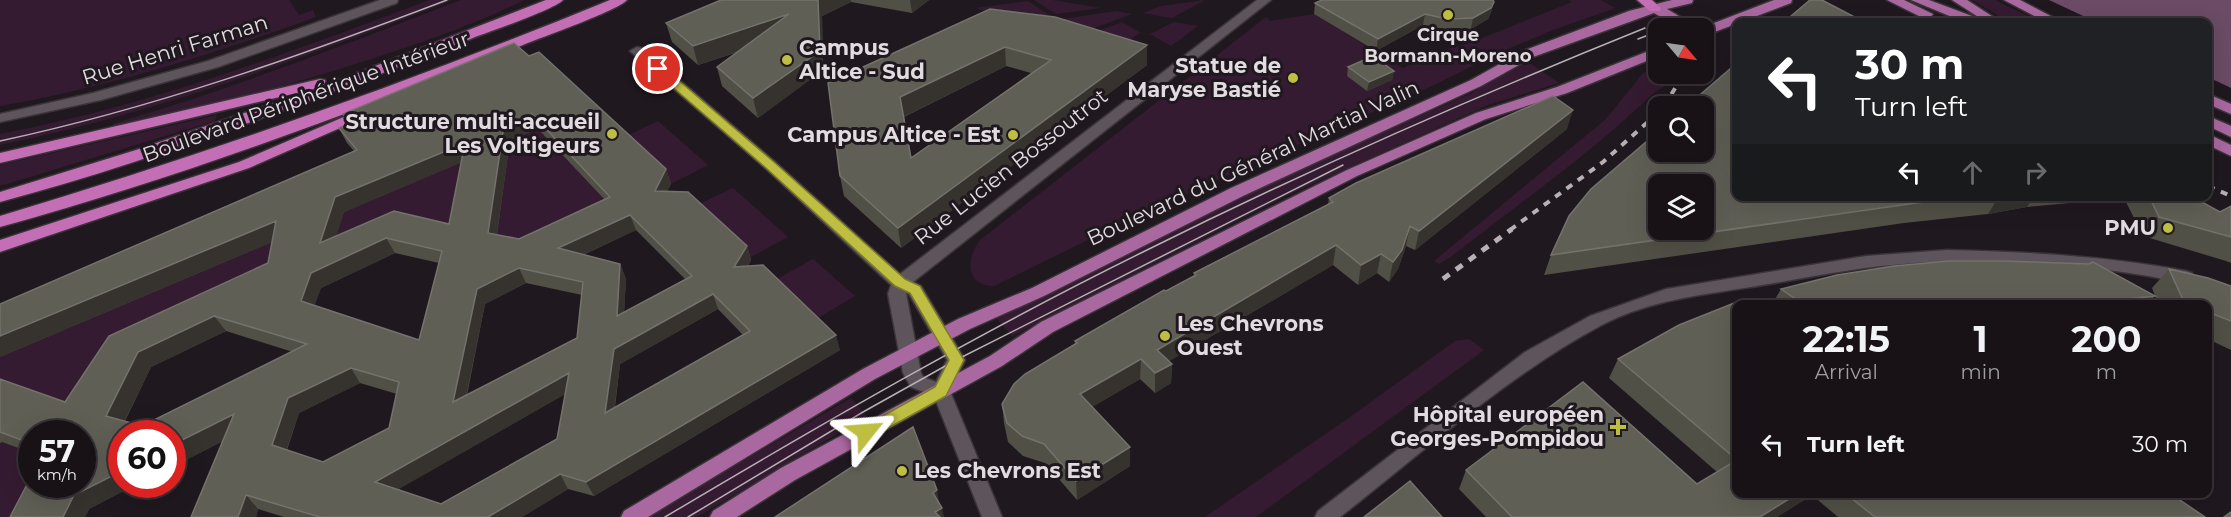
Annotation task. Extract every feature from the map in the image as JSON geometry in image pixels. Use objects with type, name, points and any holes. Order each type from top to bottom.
[{"type":"highway","points":[[492,26],[540,0]]},
{"type":"highway","points":[[0,197],[192,139],[400,63],[557,0]]},
{"type":"highway","name":"Boulevard Périphérique Intérieur","points":[[0,222],[246,143],[546,31],[621,0]]},
{"type":"highway","points":[[1643,0],[1655,8]]},
{"type":"highway","points":[[0,246],[244,165],[546,31]]},
{"type":"highway","points":[[0,158],[236,104],[400,63]]},
{"type":"main road","name":"Boulevard du Général Martial Valin","points":[[631,517],[800,415],[907,346],[939,330],[1038,292],[1237,192],[1476,82],[1528,54],[1655,8],[1687,0]]},
{"type":"main road","points":[[1740,18],[1786,0]]},
{"type":"main road","points":[[1893,0],[1936,18]]},
{"type":"main road","points":[[1917,0],[1964,18]]},
{"type":"main road","points":[[1958,0],[1987,18]]},
{"type":"main road","points":[[2010,0],[2047,18]]},
{"type":"main road","points":[[1655,8],[1672,18]]},
{"type":"main road","points":[[1714,28],[1732,21]]},
{"type":"main road","points":[[720,517],[788,474],[996,360],[1047,327],[1352,173],[1481,116],[1562,90],[1648,55]]},
{"type":"main road","points":[[2212,100],[2231,110]]},
{"type":"main road","points":[[2212,122],[2231,132]]},
{"type":"main road","points":[[2212,141],[2231,151]]},
{"type":"main road","points":[[2212,152],[2231,162]]},
{"type":"street","name":"Rue Henri Farman","points":[[0,118],[96,97],[213,64],[392,0]]},
{"type":"street","name":"Rue Lucien Bossoutrot","points":[[900,283],[1265,0]]},
{"type":"street","points":[[637,51],[770,165],[900,283],[915,290],[956,360],[941,391]]},
{"type":"street","points":[[1325,517],[1531,357],[1596,320],[1665,295],[1866,262],[1947,256],[2084,261],[2140,268],[2200,280]]},
{"type":"street","points":[[900,283],[897,294],[912,373],[917,382],[941,391],[992,517]]},
{"type":"shaded area","points":[[0,0],[289,0],[299,15],[313,10],[316,17],[160,68],[80,89],[0,106]]},
{"type":"shaded area","points":[[429,0],[453,0],[285,63],[174,100],[59,132],[0,145],[0,134],[110,109],[164,93],[270,58]]},
{"type":"shaded area","points":[[461,0],[524,0],[444,34],[331,72],[206,106],[111,127],[115,123],[203,96],[289,65]]},
{"type":"shaded area","points":[[1034,0],[1053,0],[1101,8],[1056,14]]},
{"type":"shaded area","points":[[1205,0],[1172,18],[1143,13],[1161,6]]},
{"type":"shaded area","points":[[1570,0],[1601,0],[1615,8],[1498,53],[1434,85],[1141,214],[994,286],[984,285],[973,276],[972,255],[980,240],[1266,17],[1270,21],[1314,14],[1403,68],[1443,50],[1467,44],[1572,2]]},
{"type":"shaded area","points":[[1972,0],[1995,0],[2032,18],[2002,18]]},
{"type":"shaded area","points":[[2049,0],[2231,0],[2231,88],[2212,79],[2212,18],[2087,18]]},
{"type":"shaded area","points":[[1028,1],[1049,15],[1014,19],[976,8]]},
{"type":"shaded area","points":[[1116,11],[1132,14],[1083,32],[1063,19]]},
{"type":"shaded area","points":[[1122,22],[1141,33],[1117,46],[1085,36]]},
{"type":"shaded area","points":[[1174,22],[1198,26],[1171,46],[1150,34]]},
{"type":"shaded area","points":[[1525,60],[1559,83],[1488,105],[1288,195],[1012,336],[997,319],[1305,167],[1472,93]]},
{"type":"shaded area","points":[[1648,71],[1648,84],[1667,84],[1648,96],[1623,121],[1575,161],[1452,256],[1439,264],[1434,261],[1606,119],[1643,73]]},
{"type":"shaded area","points":[[217,115],[215,121],[0,186],[0,165]]},
{"type":"shaded area","points":[[658,121],[708,165],[671,184],[622,138]]},
{"type":"shaded area","points":[[538,129],[616,212],[495,248],[510,140]]},
{"type":"shaded area","points":[[472,158],[457,239],[330,258],[344,212]]},
{"type":"shaded area","points":[[733,188],[788,237],[749,258],[693,207]]},
{"type":"shaded area","points":[[286,236],[278,278],[79,417],[0,389],[0,357]]},
{"type":"shaded area","points":[[813,259],[855,296],[811,322],[770,283]]},
{"type":"shaded area","points":[[1469,339],[1484,350],[1256,517],[1205,517],[1455,341]]},
{"type":"shaded area","points":[[851,398],[867,416],[697,517],[647,517]]},
{"type":"shaded area","points":[[0,443],[18,448],[18,498],[32,498],[33,517],[0,517]]},
{"type":"building","points":[[721,0],[818,0],[820,51],[753,98],[717,67],[789,14],[693,46],[666,23]]},
{"type":"building","points":[[1322,0],[1493,0],[1494,2],[1491,8],[1473,18],[1447,19],[1425,14],[1378,39],[1315,3]]},
{"type":"building","points":[[1810,0],[1822,0],[1856,18],[1789,18]]},
{"type":"building","name":"Campus Altice - Est","points":[[990,9],[1055,17],[1147,45],[898,228],[840,176],[828,83]],"holes":[[[1005,47],[1051,60],[911,158],[900,97]]]},
{"type":"building","points":[[514,43],[529,56],[539,52],[666,169],[655,191],[688,192],[747,246],[734,267],[763,265],[836,335],[586,482],[560,474],[488,517],[320,517],[246,495],[238,517],[191,517],[234,414],[186,438],[186,420],[154,420],[307,344],[214,316],[138,352],[106,416],[120,420],[108,420],[108,478],[96,484],[96,420],[18,420],[18,439],[0,432],[0,379],[65,402],[109,336],[268,263],[276,221],[0,336],[0,304],[357,150],[339,128],[351,123],[343,114]],"holes":[[[532,114],[610,197],[519,239],[488,233],[504,125]],[[465,143],[449,224],[394,211],[320,243],[335,197]],[[630,215],[692,276],[617,316],[620,264],[558,248]],[[386,238],[442,251],[419,340],[301,301],[311,273]],[[519,268],[583,282],[577,338],[453,402],[477,289]],[[713,294],[750,331],[605,413],[614,349]],[[351,368],[399,382],[389,428],[323,462],[272,445],[288,398]],[[569,373],[557,439],[441,504],[375,482]]]},
{"type":"building","points":[[1373,56],[1394,71],[1369,82],[1348,67]]},
{"type":"building","points":[[1732,67],[1732,201],[1934,201],[1714,232],[1714,174],[1648,174],[1648,240],[1656,240],[1551,255],[1569,216],[1591,189],[1648,140],[1648,162],[1714,162],[1714,96],[1699,96]]},
{"type":"building","points":[[1553,96],[1573,110],[1419,231],[1410,226],[1402,250],[1393,262],[1381,254],[1361,265],[1336,245],[1157,350],[1172,364],[1155,373],[1141,359],[1080,394],[1130,447],[1076,481],[1044,444],[1022,436],[1007,423],[1002,404],[1014,384],[1025,374],[1077,343],[1075,341],[1164,290],[1196,275],[1194,273],[1333,202],[1329,198],[1356,183]]},
{"type":"building","points":[[2151,201],[2200,201],[2220,212],[2231,206],[2231,237],[2159,217]]},
{"type":"building","points":[[1949,261],[2089,264],[2093,262],[2155,296],[2119,300],[1797,300],[1781,289],[1837,275],[1894,266]]},
{"type":"building","points":[[2169,269],[2231,286],[2231,321],[2212,314],[2212,300],[2183,300]]},
{"type":"building","points":[[1732,304],[1732,456],[1618,359],[1679,325]]},
{"type":"building","points":[[1583,382],[1697,484],[1732,463],[1732,498],[1791,498],[1760,517],[1512,517],[1466,470]]},
{"type":"building","name":"Les Chevrons Est","points":[[913,427],[937,490],[933,493],[942,508],[935,512],[940,517],[775,517]]},
{"type":"building","points":[[1410,481],[1442,517],[1364,517]]},
{"type":"building","points":[[20,498],[72,498],[63,517],[10,517]]},
{"type":"building","points":[[1851,498],[2177,498],[2205,517],[1875,517]]},
{"type":"tram line","points":[[0,141],[170,97],[282,61],[447,0]]},
{"type":"tram line","points":[[665,517],[903,379],[1147,250],[1394,134],[1645,28]]},
{"type":"tram line","points":[[1638,39],[1648,35]]},
{"type":"tram line","points":[[688,517],[863,412],[956,360],[1343,165]]},
{"type":"railway","points":[[1670,96],[1678,84]]},
{"type":"railway","points":[[1510,230],[1603,162],[1648,122]]},
{"type":"railway","points":[[2212,188],[2231,196]]},
{"type":"railway","points":[[1443,279],[1512,229]]},
{"type":"place","name":"Cirque Bormann-Moreno","points":[[1448,15]]},
{"type":"place","name":"Campus Altice - Sud","points":[[787,60]]},
{"type":"place","name":"Statue de Maryse Bastié","points":[[1293,78]]},
{"type":"place","name":"Structure multi-accueil Les Voltigeurs","points":[[612,134]]},
{"type":"place","name":"Campus Altice - Est","points":[[1013,135]]},
{"type":"place","name":"PMU","points":[[2168,228]]},
{"type":"place","name":"Les Chevrons Ouest","points":[[1165,336]]},
{"type":"place","name":"Hôpital européen Georges-Pompidou","points":[[1618,427]]},
{"type":"place","name":"Les Chevrons Est","points":[[902,471]]},
{"type":"route","points":[[658,69],[770,165],[900,283],[915,290],[956,360],[941,391],[866,432]]}]
